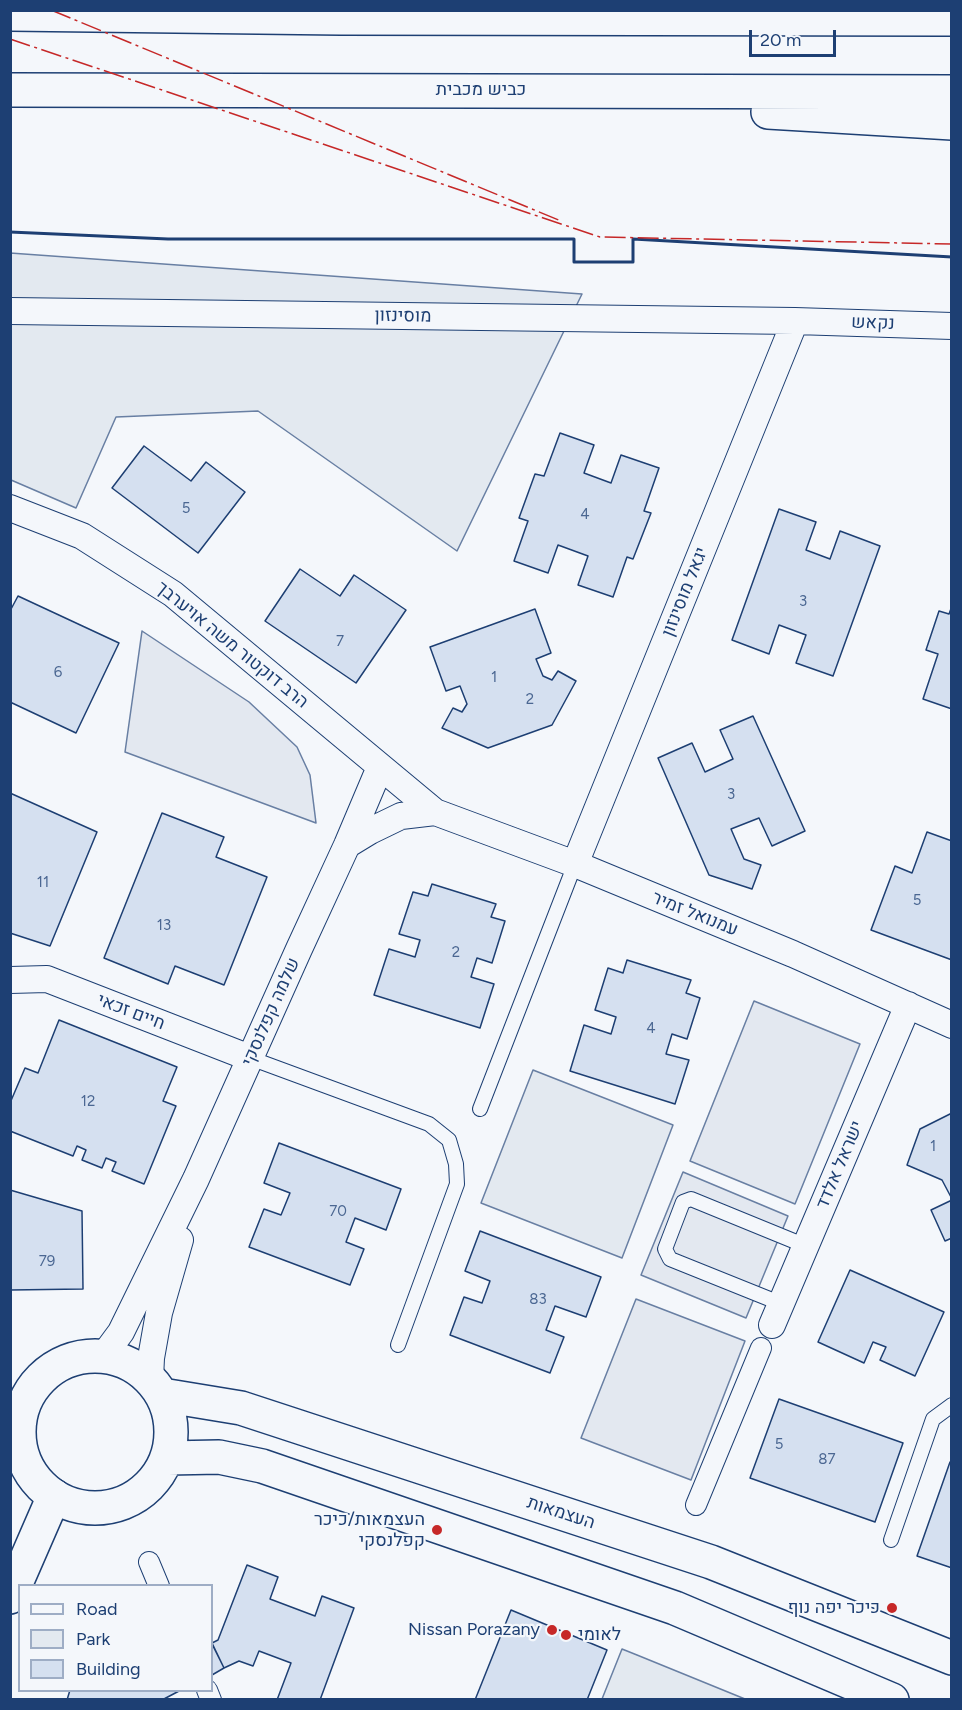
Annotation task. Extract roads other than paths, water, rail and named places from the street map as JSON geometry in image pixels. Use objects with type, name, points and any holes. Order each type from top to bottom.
[{"type":"main road","points":[[10,14],[341,18],[951,19]]},
{"type":"main road","name":"כביש מכבית","points":[[10,90],[951,92]]},
{"type":"main road","points":[[404,90],[951,123]]},
{"type":"main road","points":[[10,1384],[48,1371],[69,1360],[104,1355],[135,1367],[156,1387],[170,1415],[172,1437],[168,1458],[156,1478],[139,1495],[117,1505],[96,1509],[74,1506],[54,1496],[39,1484],[16,1448],[23,1406],[33,1387],[48,1371]]},
{"type":"main road","name":"העצמאות","points":[[156,1387],[241,1408],[711,1562],[951,1658]]},
{"type":"main road","points":[[168,1458],[219,1457],[262,1466],[675,1608],[892,1700]]},
{"type":"main road","points":[[10,1597],[54,1496]]},
{"type":"street","name":"מוסינזון","points":[[10,311],[795,321]]},
{"type":"street","name":"נקאש","points":[[795,321],[951,326]]},
{"type":"street","name":"יגאל מוסינזון","points":[[575,864],[795,321]]},
{"type":"street","name":"הרב דוקטור משה אויערבך","points":[[10,508],[82,536],[173,594],[435,812]]},
{"type":"street","name":"שלמה קפלנסקי","points":[[104,1355],[121,1332],[196,1179],[347,845],[380,766]]},
{"type":"street","name":"עמנואל זמיר","points":[[435,812],[575,864],[794,954],[951,1025]]},
{"type":"street","points":[[347,845],[401,816],[435,812]]},
{"type":"street","name":"חיים זכאי","points":[[10,980],[47,979],[250,1058]]},
{"type":"street","name":"ישראל אלדד","points":[[777,1315],[908,1005]]},
{"type":"street","name":"שלמה קפלנסקי","points":[[156,1387],[152,1349],[159,1313],[196,1179]]},
{"type":"street","points":[[696,1505],[761,1348]]},
{"type":"street","points":[[149,1562],[158,1584]]},
{"type":"lane","points":[[480,1108],[575,864]]},
{"type":"lane","points":[[250,1058],[429,1124],[449,1140],[456,1164],[457,1184],[398,1346]]},
{"type":"lane","points":[[777,1315],[670,1259],[665,1249],[683,1202],[691,1199],[806,1246]]},
{"type":"lane","points":[[891,1540],[933,1419],[951,1405]]},
{"type":"place","name":"העצמאות/כיכר קפלנסקי","points":[[437,1530]]},
{"type":"place","name":"כיכר יפה נוף","points":[[892,1608]]},
{"type":"place","name":"Nissan Porazany","points":[[552,1630]]},
{"type":"place","name":"לאומי","points":[[566,1635]]}]
